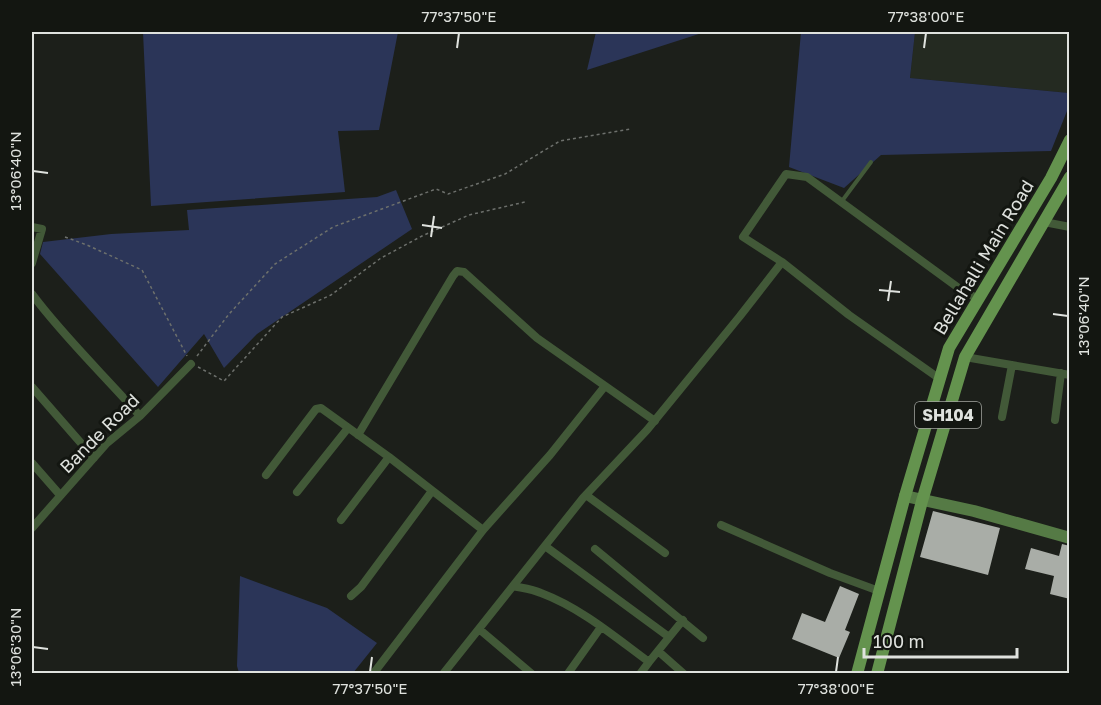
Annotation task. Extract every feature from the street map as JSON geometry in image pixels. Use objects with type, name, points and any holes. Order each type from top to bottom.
[{"type":"main road","name":"Bellahalli Main Road","points":[[857,674],[905,496],[949,348],[1051,178],[1070,140]]},
{"type":"main road","name":"Bellahalli Main Road","points":[[878,674],[922,501],[965,357],[1044,222],[1064,197],[1070,177]]},
{"type":"street","points":[[940,380],[849,315],[782,262],[742,237],[786,174],[807,177],[960,289],[978,299]]},
{"type":"street","points":[[1044,222],[1070,226]]},
{"type":"street","points":[[32,227],[42,230],[32,263]]},
{"type":"street","points":[[443,674],[586,495],[655,421],[782,262]]},
{"type":"street","points":[[358,435],[406,352],[457,271],[464,272],[537,338],[655,421]]},
{"type":"street","points":[[32,294],[51,320],[140,416]]},
{"type":"street","points":[[965,357],[1065,374],[1055,420]]},
{"type":"street","name":"Bande Road","points":[[32,528],[106,444],[140,416],[191,364]]},
{"type":"street","points":[[1002,417],[1012,365]]},
{"type":"street","points":[[373,674],[483,530],[550,455],[605,386]]},
{"type":"street","points":[[32,387],[94,458]]},
{"type":"street","points":[[267,475],[316,409],[325,409],[483,530]]},
{"type":"street","points":[[297,492],[348,428]]},
{"type":"street","points":[[341,520],[389,457]]},
{"type":"street","points":[[32,463],[60,495]]},
{"type":"street","points":[[351,596],[361,586],[432,490]]},
{"type":"street","points":[[586,495],[665,553]]},
{"type":"street","points":[[905,496],[974,511],[1070,538]]},
{"type":"street","points":[[721,525],[830,573],[879,591]]},
{"type":"street","points":[[545,546],[669,637]]},
{"type":"street","points":[[595,549],[703,638]]},
{"type":"street","points":[[513,586],[540,592],[568,606],[649,662]]},
{"type":"street","points":[[640,674],[683,620]]},
{"type":"street","points":[[572,674],[569,672],[601,627]]},
{"type":"street","points":[[479,628],[532,674]]},
{"type":"street","points":[[658,651],[684,674]]},
{"type":"lane","points":[[842,202],[871,162]]},
{"type":"path","points":[[191,364],[229,314],[275,264],[333,227],[436,189],[448,194],[505,174],[560,141],[631,129]]},
{"type":"path","points":[[65,237],[87,244],[142,270],[191,364],[224,381],[282,317],[330,295],[381,258],[469,215],[525,202]]},
{"type":"shaded area","points":[[143,32],[398,32],[379,130],[338,131],[345,192],[151,206]]},
{"type":"shaded area","points":[[596,32],[705,32],[587,70]]},
{"type":"shaded area","points":[[801,32],[915,32],[910,78],[1069,93],[1069,106],[1051,151],[881,155],[844,188],[789,167]]},
{"type":"shaded area","points":[[915,32],[1069,32],[1069,93],[910,78]]},
{"type":"shaded area","points":[[396,190],[412,229],[257,334],[224,368],[204,334],[158,387],[40,254],[43,242],[111,234],[189,230],[187,210],[377,197]]},
{"type":"shaded area","points":[[240,576],[327,608],[377,643],[353,673],[239,673],[237,666]]},
{"type":"building","points":[[933,511],[1000,528],[988,575],[920,557]]},
{"type":"building","points":[[1062,544],[1070,546],[1070,599],[1050,594],[1054,576],[1025,569],[1031,548],[1059,556]]},
{"type":"building","points":[[840,586],[859,594],[845,630],[850,632],[839,658],[792,639],[802,613],[825,622]]}]
